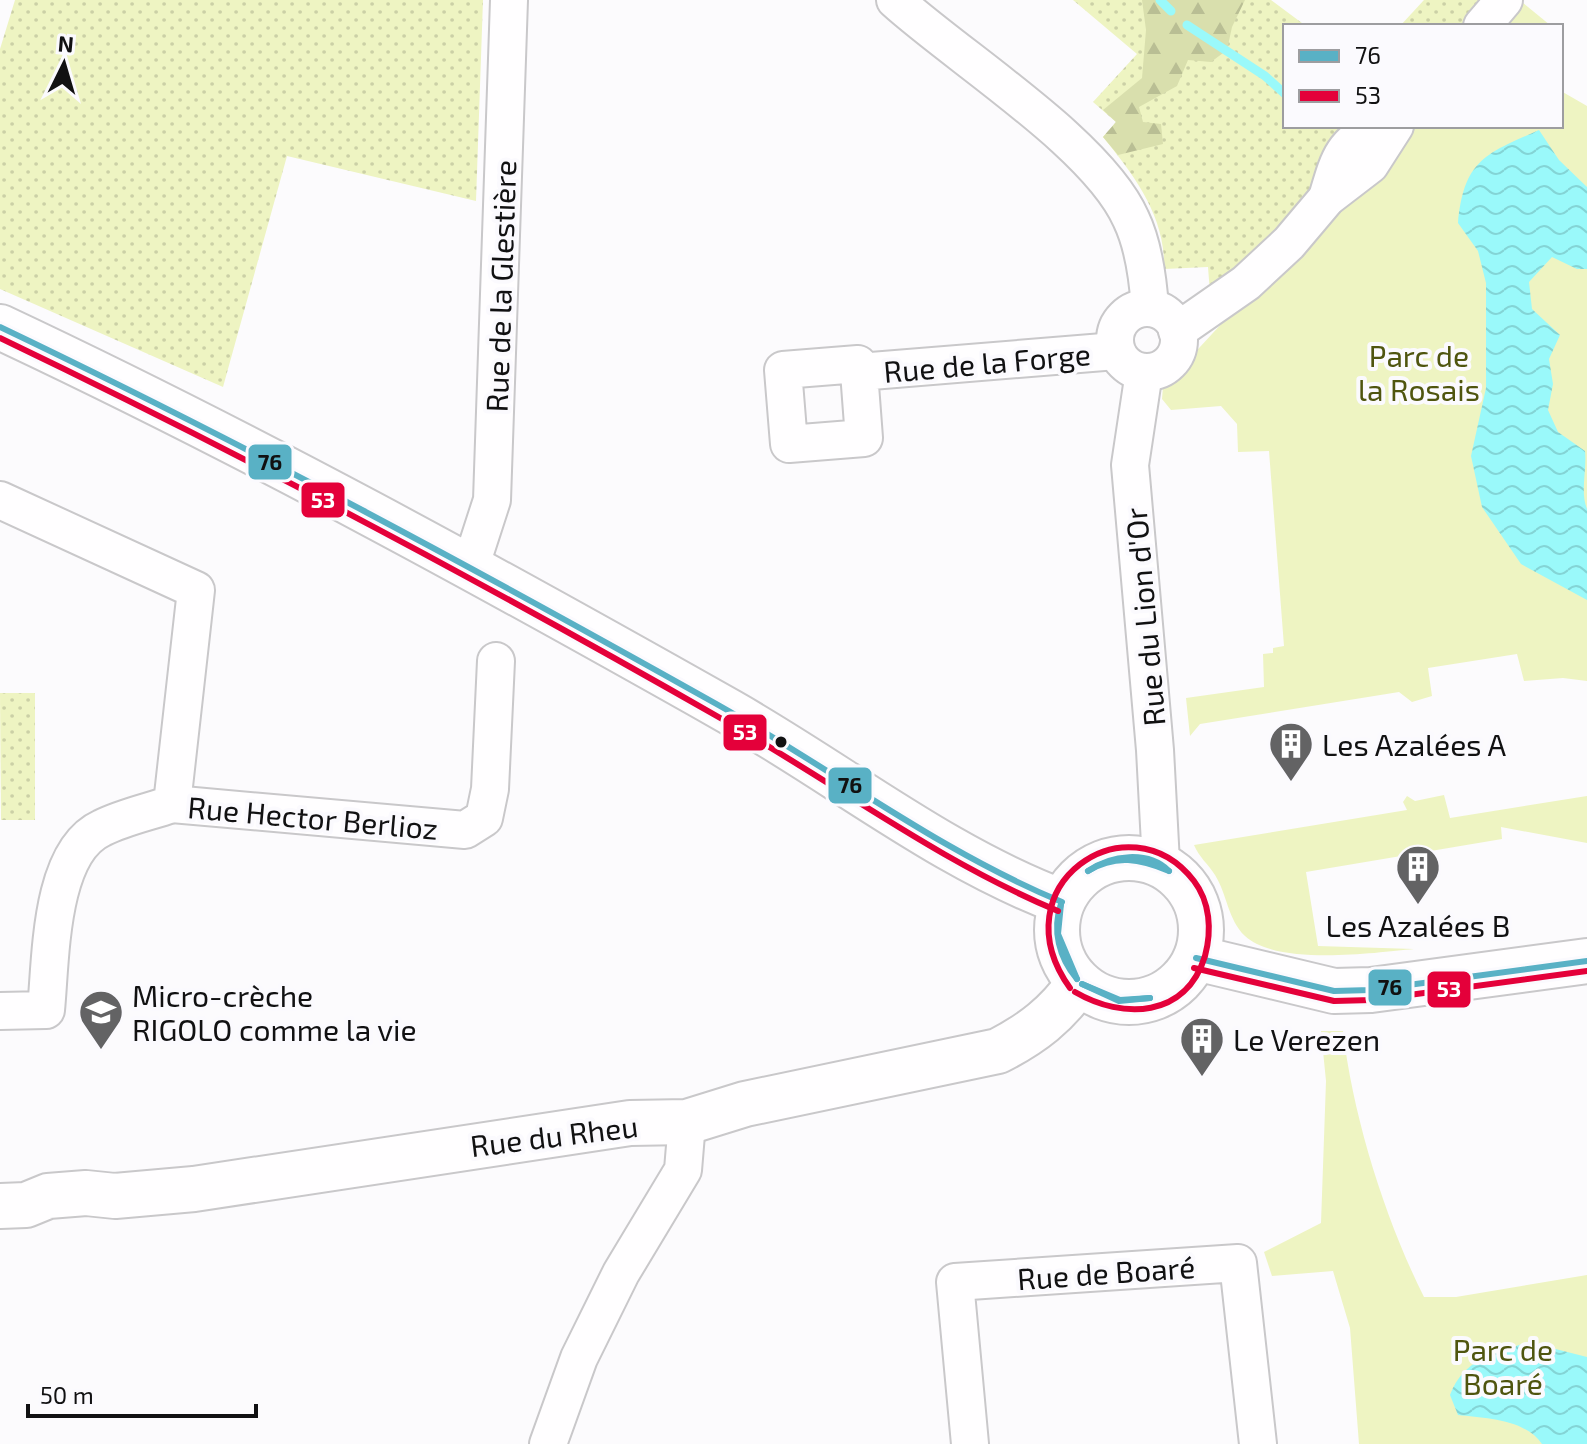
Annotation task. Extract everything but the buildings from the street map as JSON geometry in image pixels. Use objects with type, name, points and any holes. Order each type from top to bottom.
[{"type":"main road","points":[[0,327],[157,402],[470,568],[788,746],[983,868],[1062,902]]},
{"type":"main road","points":[[1127,857],[1161,863],[1177,876],[1195,900],[1202,928],[1196,958],[1181,981],[1158,997],[1130,1003],[1103,998],[1079,983],[1062,959],[1056,931],[1062,902],[1077,879],[1100,863],[1127,857]]},
{"type":"main road","points":[[1196,958],[1334,991],[1371,990],[1587,961]]},
{"type":"main road","name":"Rue du Rheu","points":[[0,1206],[26,1205],[48,1196],[86,1193],[115,1196],[194,1189],[615,1124],[687,1122],[745,1104],[998,1051],[1030,1034],[1058,1013],[1079,983]]},
{"type":"street","name":"Rue de la Glestière","points":[[470,568],[492,500],[509,0]]},
{"type":"street","points":[[895,0],[1068,142],[1106,179],[1131,218],[1164,320],[1179,341],[1171,360],[1164,367],[1130,362],[1116,331],[1121,321],[1139,309],[1164,320],[1246,283],[1289,243],[1327,198],[1361,175],[1394,128]]},
{"type":"street","points":[[1484,24],[1504,0]]},
{"type":"street","points":[[1327,198],[1347,147],[1357,136],[1374,128]]},
{"type":"street","name":"Rue de la Forge","points":[[859,372],[1130,362]]},
{"type":"street","name":"Rue du Lion d'Or","points":[[1130,362],[1130,465],[1155,750],[1161,863]]},
{"type":"street","points":[[0,500],[196,590],[172,804],[99,829],[73,854],[60,889],[46,1010],[0,1011]]},
{"type":"street","name":"Rue Hector Berlioz","points":[[172,804],[465,830],[484,818],[490,789],[496,661]]},
{"type":"street","points":[[548,1444],[579,1358],[621,1273],[683,1170],[687,1122]]},
{"type":"street","name":"Rue de Boaré","points":[[970,1444],[955,1282],[1238,1263],[1258,1444]]},
{"type":"green space","points":[[15,0],[483,0],[476,201],[287,156],[223,387],[0,289],[0,49]]},
{"type":"green space","points":[[1073,0],[1271,0],[1303,24],[1283,24],[1283,128],[1355,128],[1299,209],[1210,293],[1208,267],[1164,269],[1160,232],[1154,214],[1126,166],[1103,137],[1116,122],[1093,102],[1137,54]]},
{"type":"green space","points":[[1142,0],[1245,0],[1232,27],[1227,50],[1211,62],[1188,60],[1177,86],[1139,107],[1143,122],[1161,124],[1163,144],[1118,155],[1103,137],[1116,122],[1103,110],[1142,78],[1146,30]]},
{"type":"green space","points":[[1424,0],[1489,0],[1466,24],[1402,24]]},
{"type":"green space","points":[[1522,2],[1549,24],[1503,24]]},
{"type":"green space","name":"Parc de la Rosais","points":[[1563,92],[1587,106],[1587,681],[1563,678],[1524,681],[1517,654],[1428,668],[1432,696],[1412,702],[1399,692],[1200,724],[1190,736],[1186,698],[1264,687],[1263,654],[1273,653],[1273,648],[1284,646],[1269,451],[1238,452],[1237,424],[1221,406],[1171,410],[1162,399],[1163,387],[1224,321],[1271,286],[1408,128],[1563,128]]},
{"type":"green space","points":[[0,693],[35,693],[35,820],[1,820]]},
{"type":"green space","points":[[1444,795],[1450,818],[1587,796],[1587,843],[1501,827],[1502,839],[1306,872],[1318,946],[1414,949],[1326,955],[1279,951],[1245,936],[1235,922],[1215,875],[1194,845],[1407,810],[1403,802],[1407,796],[1415,801]]},
{"type":"green space","name":"Parc de Boaré","points":[[1321,1031],[1343,1031],[1354,1098],[1373,1167],[1396,1235],[1424,1297],[1456,1297],[1587,1275],[1587,1444],[1359,1444],[1350,1328],[1333,1271],[1272,1276],[1264,1252],[1321,1223],[1326,1081]]},
{"type":"water","points":[[1539,130],[1559,160],[1587,187],[1587,269],[1577,269],[1552,257],[1529,282],[1532,309],[1560,335],[1549,359],[1553,384],[1548,410],[1558,432],[1585,451],[1587,600],[1521,564],[1482,507],[1471,456],[1486,388],[1486,283],[1478,251],[1458,223],[1461,202],[1472,172],[1480,162],[1491,153]]},
{"type":"water","points":[[1528,1342],[1587,1357],[1587,1444],[1542,1444],[1526,1429],[1515,1425],[1458,1415],[1450,1395],[1463,1373],[1492,1354]]},
{"type":"waterway","points":[[1160,0],[1171,11]]},
{"type":"waterway","points":[[1187,25],[1265,76],[1283,92]]},
{"type":"transit line","name":"76","points":[[0,327],[183,417],[453,558],[720,706],[930,835],[1017,882],[1062,902]]},
{"type":"transit line","name":"53","points":[[0,338],[183,428],[455,570],[722,719],[971,869],[1058,911]]},
{"type":"transit line","name":"53","points":[[1070,988],[1052,951],[1049,916],[1060,887],[1080,864],[1107,851],[1137,848],[1167,857],[1194,881],[1206,907],[1209,926],[1207,946],[1196,976],[1183,992],[1151,1008],[1113,1007],[1075,992]]},
{"type":"transit line","name":"76","points":[[1088,871],[1107,861],[1129,857],[1151,860],[1169,871]]},
{"type":"transit line","name":"76","points":[[1088,871],[1118,860],[1148,864],[1169,871]]},
{"type":"transit line","name":"76","points":[[1061,904],[1058,934],[1077,979]]},
{"type":"transit line","name":"76","points":[[1061,904],[1057,934],[1062,953],[1077,979]]},
{"type":"transit line","name":"76","points":[[1196,958],[1334,991],[1371,990],[1587,961]]},
{"type":"transit line","name":"53","points":[[1194,968],[1334,1001],[1372,1000],[1587,971]]},
{"type":"transit line","name":"76","points":[[1082,984],[1120,1000],[1150,998]]},
{"type":"transit line","name":"76","points":[[1082,984],[1119,1001],[1150,998]]},
{"type":"place","name":"Les Azalées A","points":[[1291,783]]},
{"type":"place","name":"Les Azalées B","points":[[1418,906]]},
{"type":"place","name":"Micro-crèche RIGOLO comme la vie","points":[[101,1051]]},
{"type":"place","name":"Le Verezen","points":[[1202,1078]]}]
